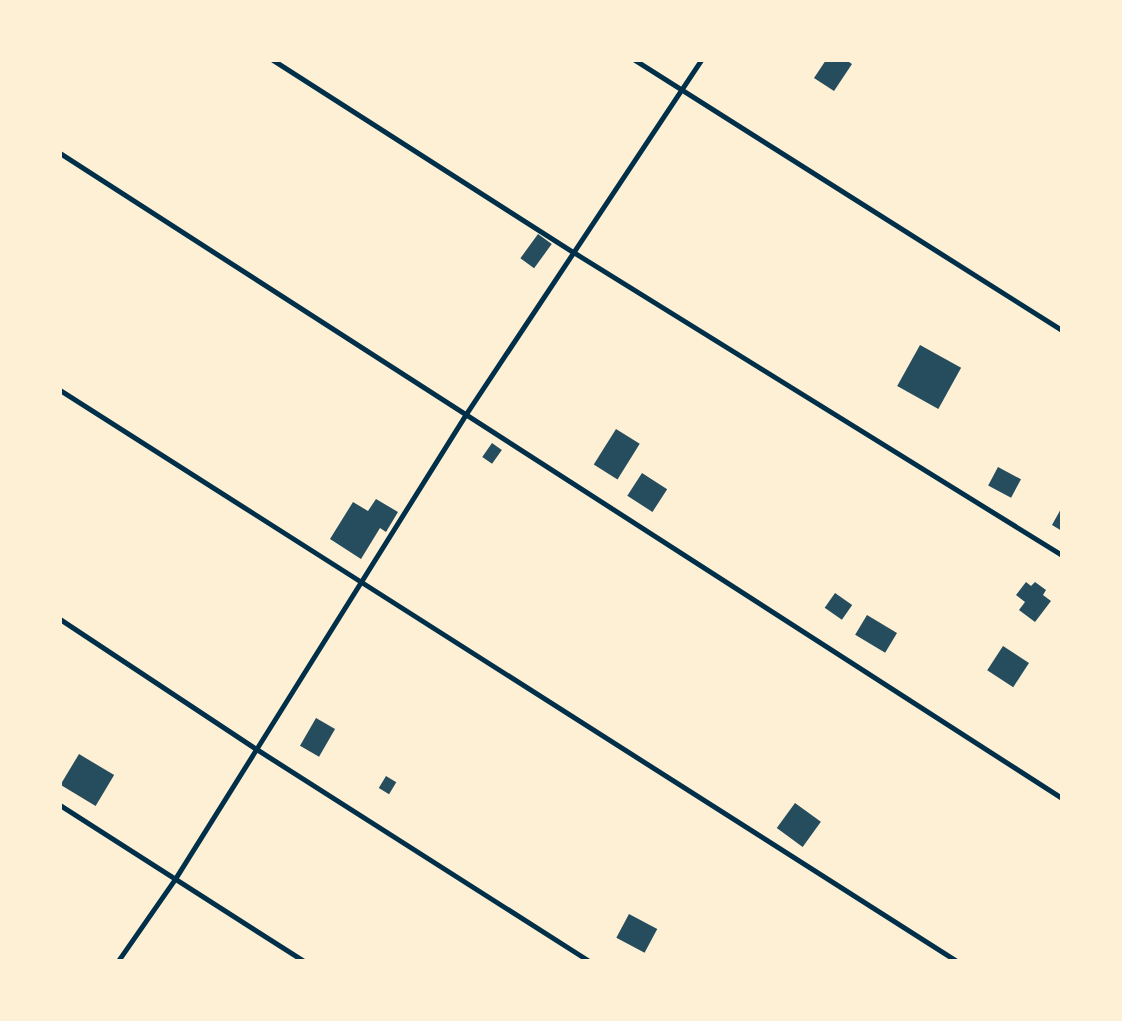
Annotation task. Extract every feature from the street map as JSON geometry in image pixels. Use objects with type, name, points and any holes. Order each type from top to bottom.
[{"type":"lane","points":[[273,60],[575,253],[1062,555]]},
{"type":"lane","points":[[635,60],[1062,330]]},
{"type":"lane","points":[[118,961],[175,879],[466,414],[701,60]]},
{"type":"lane","points":[[60,153],[1062,798]]},
{"type":"lane","points":[[60,390],[957,961]]},
{"type":"lane","points":[[60,619],[255,748],[589,961]]},
{"type":"lane","points":[[60,805],[304,961]]},
{"type":"building","points":[[826,60],[846,60],[852,64],[834,91],[814,78]]},
{"type":"building","points":[[538,234],[552,244],[534,268],[520,258]]},
{"type":"building","points":[[920,345],[961,368],[938,409],[897,386]]},
{"type":"building","points":[[616,429],[640,444],[617,479],[594,465]]},
{"type":"building","points":[[492,443],[502,450],[492,464],[482,457]]},
{"type":"building","points":[[998,467],[1021,479],[1011,498],[988,486]]},
{"type":"building","points":[[642,473],[667,489],[652,512],[627,496]]},
{"type":"building","points":[[376,499],[398,512],[386,532],[380,528],[361,559],[330,539],[353,502],[368,511]]},
{"type":"building","points":[[1062,507],[1062,531],[1052,525]]},
{"type":"building","points":[[1026,582],[1031,586],[1035,582],[1046,590],[1043,595],[1051,601],[1035,622],[1019,610],[1025,602],[1016,595]]},
{"type":"building","points":[[835,593],[852,605],[842,620],[825,608]]},
{"type":"building","points":[[867,615],[897,633],[885,653],[855,635]]},
{"type":"building","points":[[1003,646],[1029,663],[1013,687],[987,670]]},
{"type":"building","points":[[316,718],[335,729],[319,757],[300,746]]},
{"type":"building","points":[[79,754],[114,775],[96,806],[60,785]]},
{"type":"building","points":[[386,776],[396,782],[389,794],[379,788]]},
{"type":"building","points":[[795,803],[821,822],[803,847],[777,828]]},
{"type":"building","points":[[629,914],[657,929],[645,953],[616,938]]}]
